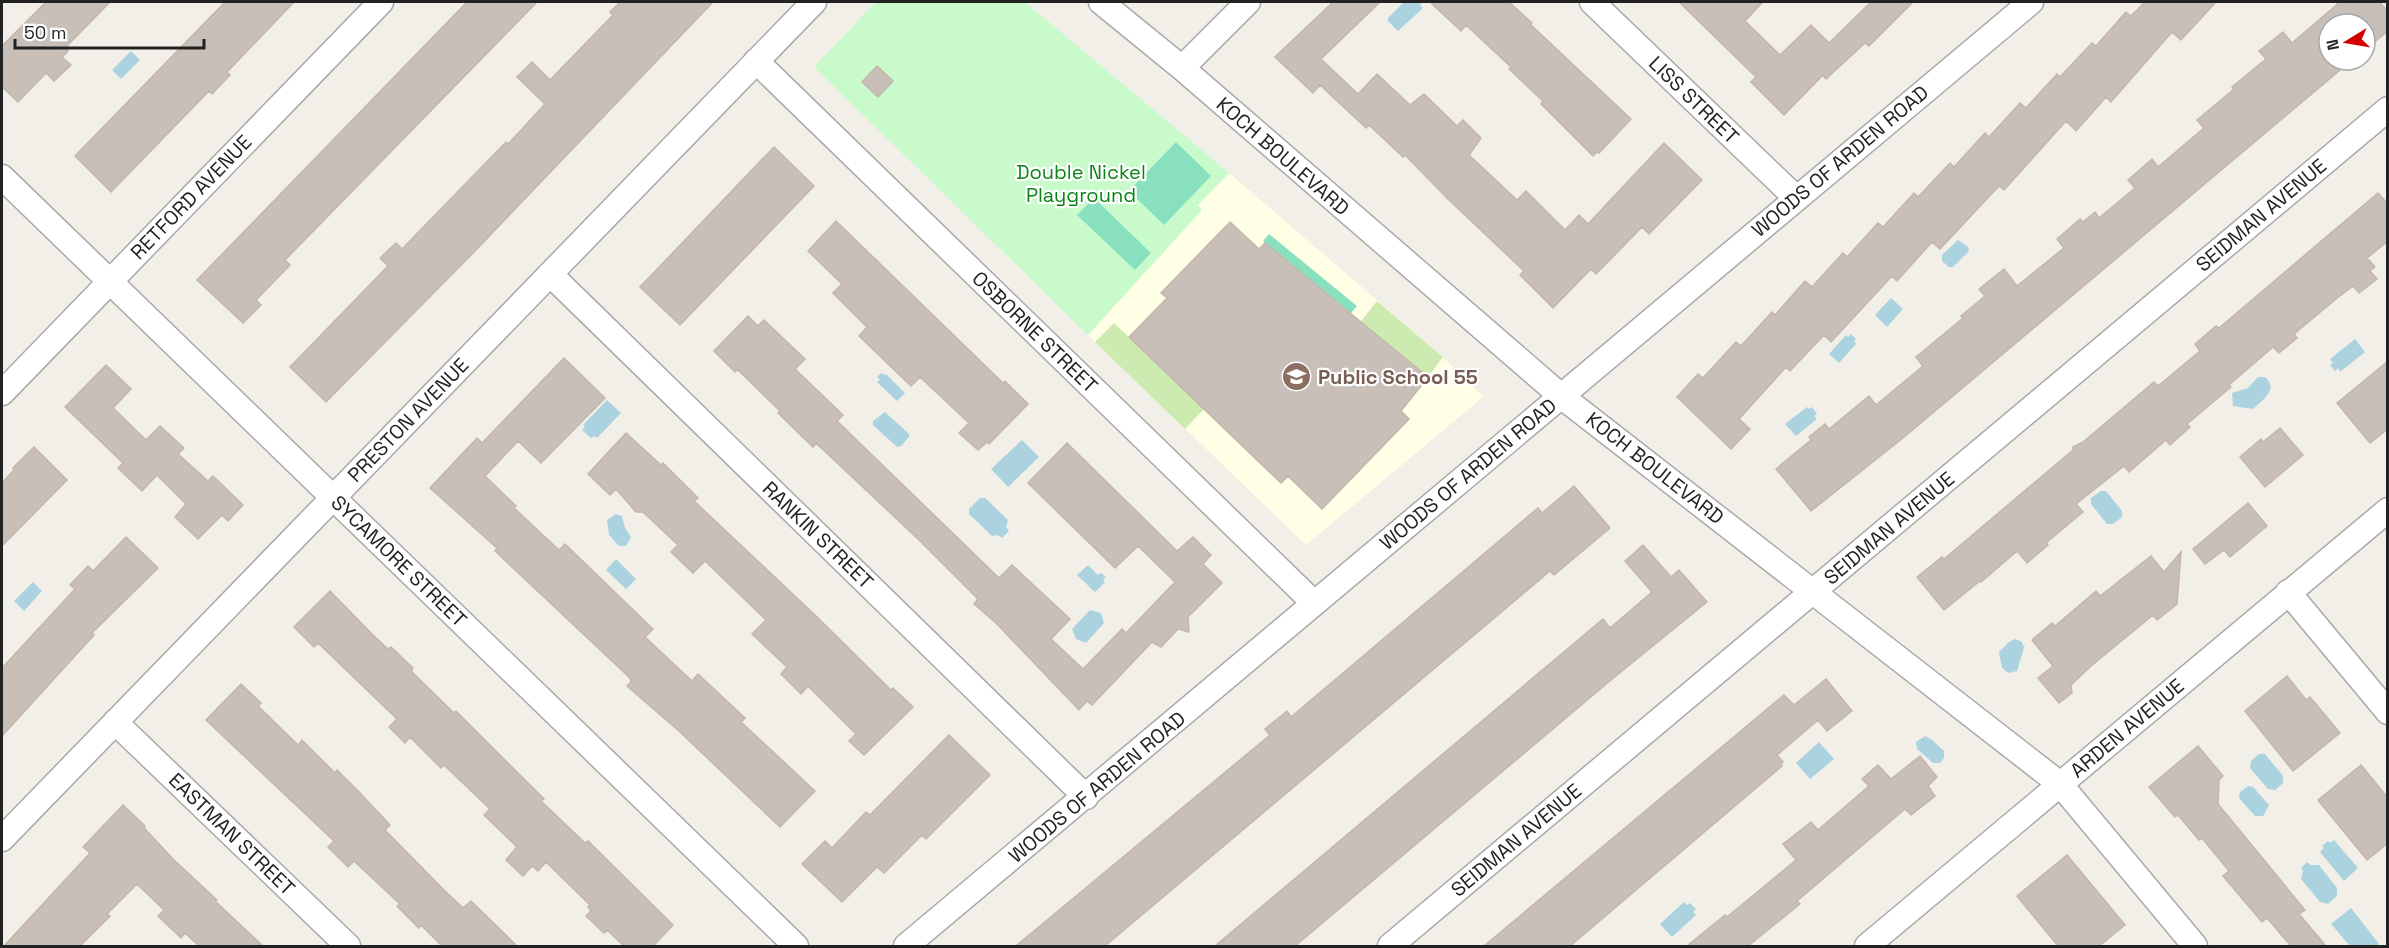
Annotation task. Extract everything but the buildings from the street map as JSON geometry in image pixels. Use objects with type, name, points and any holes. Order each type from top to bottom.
[{"type":"street","name":"RETFORD AVENUE","points":[[2,393],[381,2]]},
{"type":"street","name":"PRESTON AVENUE","points":[[2,839],[814,2]]},
{"type":"street","name":"KOCH BOULEVARD","points":[[1101,2],[1182,68],[1562,396],[1814,590],[2060,784],[2195,946]]},
{"type":"street","points":[[1182,68],[1248,2]]},
{"type":"street","name":"LISS STREET","points":[[1592,2],[1796,198]]},
{"type":"street","name":"WOODS OF ARDEN ROAD","points":[[906,946],[1086,797],[2026,3]]},
{"type":"street","name":"OSBORNE STREET","points":[[756,61],[1314,603]]},
{"type":"street","name":"SEIDMAN AVENUE","points":[[1390,946],[2388,109]]},
{"type":"street","name":"SYCAMORE STREET","points":[[2,177],[796,946]]},
{"type":"street","name":"RANKIN STREET","points":[[550,274],[1086,797]]},
{"type":"street","name":"ARDEN AVENUE","points":[[1867,946],[2388,510]]},
{"type":"street","points":[[2288,592],[2388,712]]},
{"type":"street","name":"EASTMAN STREET","points":[[115,722],[348,946]]},
{"type":"shaded area","name":"Public School 55","points":[[1229,173],[1443,357],[1483,397],[1306,545],[1088,335],[1201,210],[1197,206]]},
{"type":"green space","name":"Double Nickel Playground","points":[[876,2],[1025,2],[1229,173],[1198,205],[1202,210],[1088,335],[814,67]]},
{"type":"green space","points":[[1176,142],[1211,176],[1164,225],[1129,191]]},
{"type":"green space","points":[[1094,198],[1151,253],[1135,270],[1077,215]]},
{"type":"green space","points":[[1269,234],[1357,306],[1351,313],[1263,241]]},
{"type":"green space","points":[[1377,301],[1443,357],[1428,377],[1361,321]]},
{"type":"green space","points":[[1114,323],[1204,409],[1185,429],[1095,342]]},
{"type":"water","points":[[1404,2],[1423,2],[1420,5],[1423,8],[1398,31],[1388,21],[1388,18]]},
{"type":"water","points":[[131,51],[140,60],[121,79],[112,70]]},
{"type":"water","points":[[1958,240],[1968,247],[1969,251],[1953,267],[1949,267],[1942,261],[1942,255]]},
{"type":"water","points":[[1891,298],[1903,309],[1887,327],[1875,315]]},
{"type":"water","points":[[1851,334],[1856,339],[1854,341],[1856,344],[1839,363],[1829,354],[1846,335],[1848,337]]},
{"type":"water","points":[[2355,339],[2365,352],[2340,372],[2338,368],[2335,371],[2330,365],[2333,363],[2330,359]]},
{"type":"water","points":[[881,373],[886,374],[905,393],[897,401],[877,382],[880,380],[877,377]]},
{"type":"water","points":[[2258,377],[2265,377],[2269,381],[2270,390],[2265,398],[2253,409],[2233,406],[2232,393],[2248,388]]},
{"type":"water","points":[[607,400],[621,413],[597,438],[594,436],[591,438],[582,430],[585,427],[583,425]]},
{"type":"water","points":[[1807,407],[1809,409],[1812,407],[1817,414],[1814,416],[1817,419],[1796,436],[1785,424]]},
{"type":"water","points":[[885,412],[909,434],[901,446],[897,447],[873,425],[873,421]]},
{"type":"water","points":[[1022,440],[1039,457],[1008,487],[991,469]]},
{"type":"water","points":[[2101,491],[2106,491],[2122,511],[2122,517],[2113,524],[2107,524],[2091,504],[2091,498]]},
{"type":"water","points":[[980,498],[985,498],[1008,520],[1006,527],[1009,531],[1002,538],[998,535],[992,536],[969,514],[969,509]]},
{"type":"water","points":[[616,514],[622,516],[625,528],[631,537],[626,546],[619,546],[609,535],[607,520]]},
{"type":"water","points":[[616,559],[636,579],[626,589],[606,570]]},
{"type":"water","points":[[1088,565],[1098,575],[1101,573],[1106,577],[1103,580],[1105,582],[1095,592],[1077,575]]},
{"type":"water","points":[[33,582],[42,591],[24,611],[14,601]]},
{"type":"water","points":[[1090,610],[1101,613],[1104,623],[1086,643],[1076,639],[1072,629]]},
{"type":"water","points":[[2015,639],[2022,642],[2024,648],[2017,671],[2008,673],[2002,668],[1999,652]]},
{"type":"water","points":[[1925,736],[1944,751],[1944,758],[1940,763],[1933,763],[1917,749],[1916,742]]},
{"type":"water","points":[[1819,742],[1834,759],[1810,779],[1796,763]]},
{"type":"water","points":[[2259,754],[2265,754],[2283,776],[2283,783],[2275,790],[2268,789],[2250,768],[2251,761]]},
{"type":"water","points":[[2248,786],[2253,787],[2269,805],[2263,816],[2255,816],[2239,798],[2240,792]]},
{"type":"water","points":[[2334,840],[2358,868],[2344,881],[2320,852],[2324,848],[2322,846]]},
{"type":"water","points":[[2307,862],[2311,865],[2319,865],[2337,888],[2337,896],[2328,904],[2320,902],[2301,879],[2303,871],[2301,868]]},
{"type":"water","points":[[1684,902],[1687,905],[1690,903],[1696,909],[1693,912],[1696,915],[1672,937],[1660,924]]},
{"type":"water","points":[[2351,908],[2379,944],[2350,946],[2331,924]]},
{"type":"place","name":"Public School 55","points":[[1297,377]]}]
